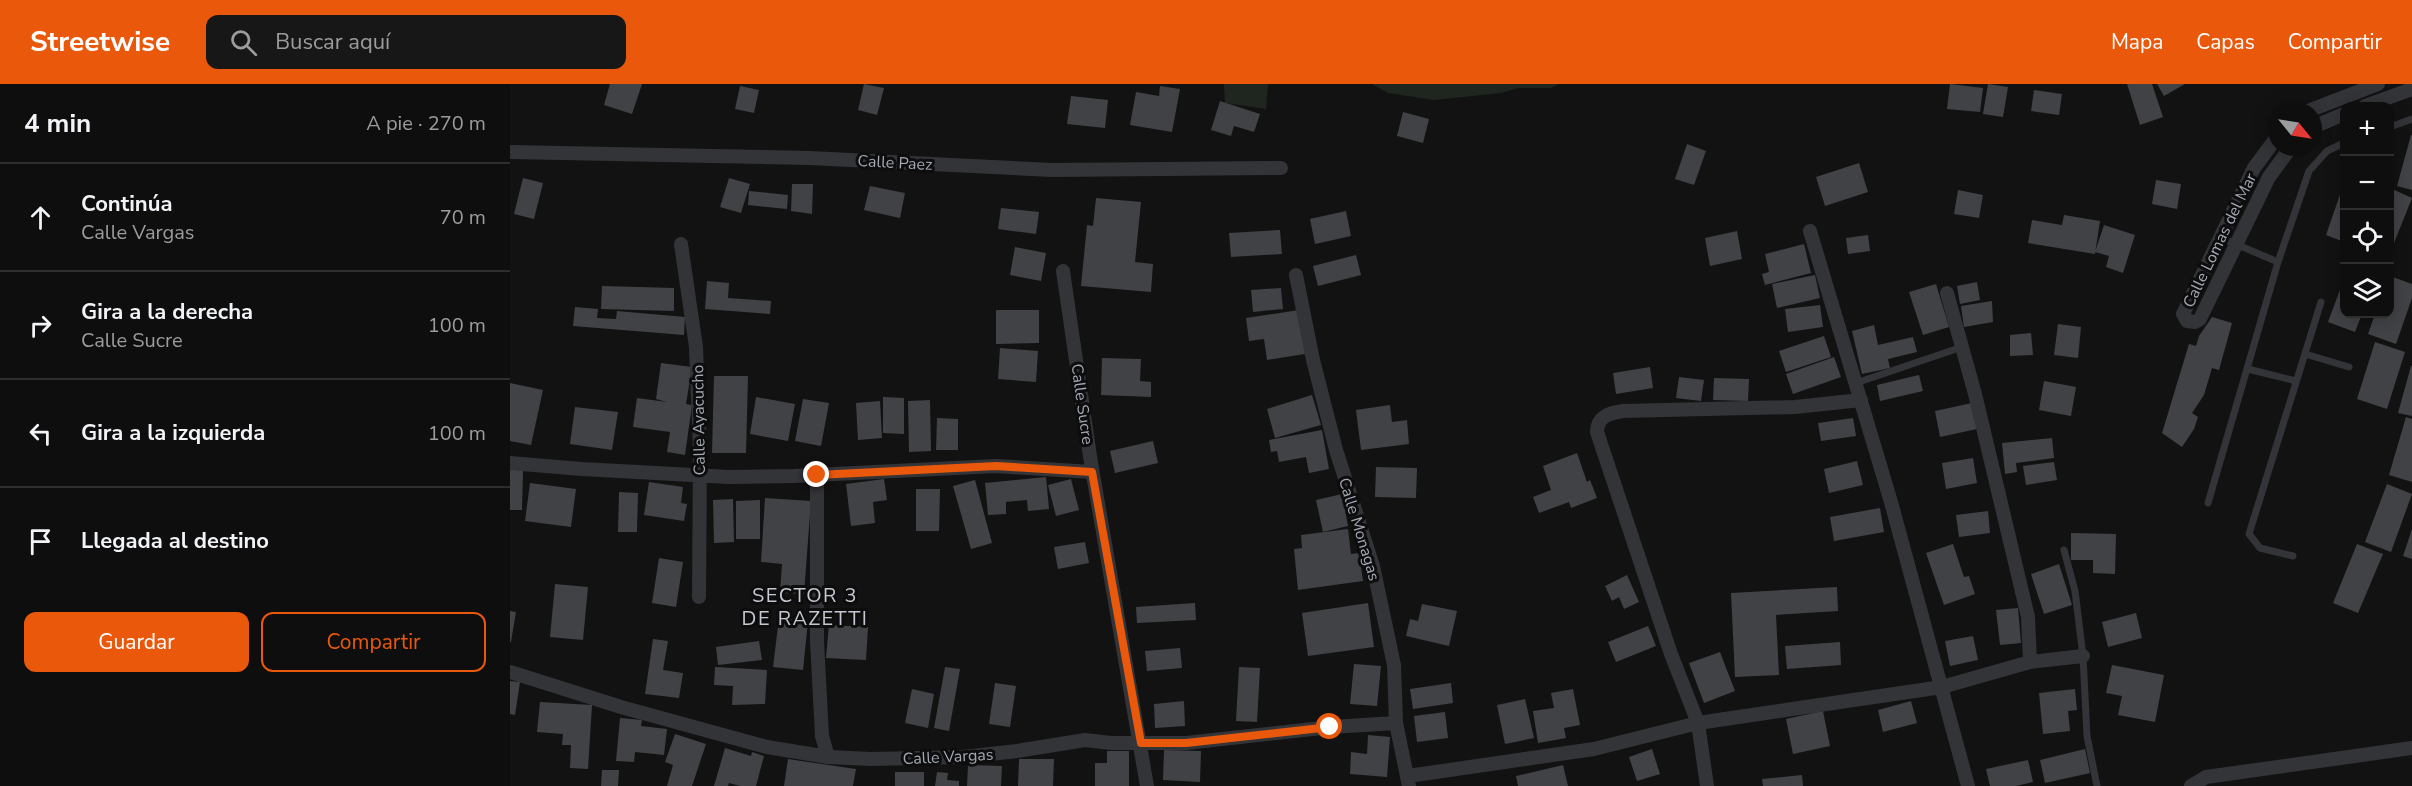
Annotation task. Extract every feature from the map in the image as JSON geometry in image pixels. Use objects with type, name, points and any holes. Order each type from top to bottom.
[{"type":"street","points":[[2322,106],[2379,84]]},
{"type":"street","points":[[2376,102],[2412,89]]},
{"type":"street","points":[[2322,123],[2340,116]]},
{"type":"street","name":"Calle Lomas del Mar","points":[[2268,149],[2254,168],[2219,237],[2183,314],[2187,321],[2200,319],[2269,177],[2284,156]]},
{"type":"street","name":"Calle Paez","points":[[510,152],[809,158],[1052,170],[1281,168]]},
{"type":"street","points":[[1810,231],[1861,400],[1968,786]]},
{"type":"street","name":"Calle Ayacucho","points":[[681,244],[696,347],[699,597]]},
{"type":"street","name":"Calle Sucre","points":[[1063,271],[1092,472],[1147,786]]},
{"type":"street","name":"Calle Monagas","points":[[1296,275],[1313,360],[1336,450],[1372,566],[1394,665],[1396,723],[1409,781]]},
{"type":"street","points":[[1947,293],[2028,617],[2030,662]]},
{"type":"street","points":[[1707,786],[1698,723],[1660,620],[1597,432],[1598,423],[1605,415],[1623,411],[1795,408],[1861,400]]},
{"type":"street","points":[[510,463],[699,476],[817,475],[996,466],[1092,472]]},
{"type":"street","points":[[817,475],[817,640],[822,736],[828,757]]},
{"type":"street","points":[[1409,781],[1594,749],[1698,723],[1942,687],[2030,662],[2083,656]]},
{"type":"street","name":"Calle Vargas","points":[[510,672],[621,707],[767,747],[828,757],[871,759],[964,757],[1085,740],[1111,743],[1186,743],[1330,727],[1396,723]]},
{"type":"street","points":[[2191,786],[2206,777],[2412,748]]},
{"type":"lane","points":[[2394,126],[2412,119]]},
{"type":"lane","points":[[2208,502],[2278,262],[2309,171],[2318,158],[2340,145]]},
{"type":"lane","points":[[2219,237],[2278,262]]},
{"type":"lane","points":[[2293,556],[2260,548],[2249,534],[2321,302]]},
{"type":"lane","points":[[1856,383],[1962,346]]},
{"type":"lane","points":[[2305,354],[2349,366]]},
{"type":"lane","points":[[2247,369],[2296,381]]},
{"type":"lane","points":[[2064,550],[2075,591],[2083,656],[2087,736],[2097,786]]},
{"type":"shaded area","points":[[1224,84],[1268,84],[1266,109],[1225,103]]},
{"type":"shaded area","points":[[1372,84],[1559,84],[1551,88],[1518,88],[1501,93],[1434,100],[1388,93]]},
{"type":"building","points":[[610,84],[642,84],[632,114],[604,105]]},
{"type":"building","points":[[864,84],[884,88],[877,115],[858,110]]},
{"type":"building","points":[[1950,84],[1983,88],[1980,112],[1947,109]]},
{"type":"building","points":[[1988,84],[2008,87],[2003,117],[1983,114]]},
{"type":"building","points":[[2127,84],[2152,84],[2163,117],[2140,125]]},
{"type":"building","points":[[2157,84],[2185,84],[2164,96]]},
{"type":"building","points":[[740,86],[759,90],[754,113],[735,109]]},
{"type":"building","points":[[1160,86],[1180,89],[1172,132],[1130,125],[1136,92],[1159,96]]},
{"type":"building","points":[[2034,90],[2062,94],[2059,115],[2031,111]]},
{"type":"building","points":[[1071,96],[1108,100],[1105,128],[1067,124]]},
{"type":"building","points":[[1220,101],[1260,114],[1254,132],[1234,126],[1231,136],[1211,130]]},
{"type":"building","points":[[1403,112],[1429,119],[1423,143],[1397,136]]},
{"type":"building","points":[[2412,135],[2412,190],[2397,186]]},
{"type":"building","points":[[1687,144],[1706,151],[1694,185],[1675,179]]},
{"type":"building","points":[[1859,163],[1868,192],[1825,206],[1816,177]]},
{"type":"building","points":[[523,178],[543,183],[534,219],[514,214]]},
{"type":"building","points":[[729,178],[750,184],[741,213],[720,207]]},
{"type":"building","points":[[2156,180],[2181,184],[2177,209],[2152,204]]},
{"type":"building","points":[[792,184],[813,184],[812,214],[791,211]]},
{"type":"building","points":[[870,186],[905,193],[900,218],[864,210]]},
{"type":"building","points":[[1958,190],[1983,195],[1979,218],[1954,214]]},
{"type":"building","points":[[2394,190],[2412,198],[2394,243]]},
{"type":"building","points":[[749,191],[788,195],[787,209],[748,205]]},
{"type":"building","points":[[2340,195],[2340,240],[2326,235]]},
{"type":"building","points":[[1096,198],[1141,202],[1135,262],[1153,264],[1151,292],[1081,286],[1087,225],[1093,226]]},
{"type":"building","points":[[1001,208],[1039,212],[1036,234],[998,229]]},
{"type":"building","points":[[1346,211],[1351,236],[1315,244],[1310,219]]},
{"type":"building","points":[[2064,215],[2100,221],[2095,254],[2028,243],[2032,220],[2062,225]]},
{"type":"building","points":[[2104,225],[2135,235],[2123,273],[2106,267],[2109,256],[2095,252]]},
{"type":"building","points":[[1280,230],[1282,254],[1231,257],[1229,233]]},
{"type":"building","points":[[1737,231],[1742,259],[1710,266],[1705,238]]},
{"type":"building","points":[[1868,235],[1870,251],[1848,254],[1846,238]]},
{"type":"building","points":[[1804,244],[1811,273],[1765,285],[1762,274],[1769,272],[1765,254]]},
{"type":"building","points":[[1015,247],[1046,253],[1041,281],[1010,275]]},
{"type":"building","points":[[1356,255],[1361,275],[1318,286],[1313,266]]},
{"type":"building","points":[[1815,275],[1820,298],[1777,308],[1772,284]]},
{"type":"building","points":[[2394,277],[2412,284],[2412,298],[2396,344],[2368,334],[2374,318],[2394,318]]},
{"type":"building","points":[[707,281],[729,283],[728,298],[771,301],[770,314],[705,309]]},
{"type":"building","points":[[1977,282],[1980,300],[1960,304],[1957,286]]},
{"type":"building","points":[[1936,284],[1949,327],[1923,335],[1909,292]]},
{"type":"building","points":[[602,286],[674,288],[674,311],[601,309]]},
{"type":"building","points":[[1281,288],[1283,309],[1253,312],[1251,290]]},
{"type":"building","points":[[2340,290],[2340,318],[2360,318],[2355,332],[2328,322]]},
{"type":"building","points":[[1992,301],[1993,322],[1964,327],[1961,306]]},
{"type":"building","points":[[1820,305],[1823,327],[1788,332],[1785,309]]},
{"type":"building","points":[[575,307],[598,309],[597,318],[616,319],[617,311],[685,317],[684,335],[573,326]]},
{"type":"building","points":[[996,310],[1039,310],[1039,343],[996,344]]},
{"type":"building","points":[[1299,310],[1305,354],[1267,360],[1264,339],[1249,341],[1246,318]]},
{"type":"building","points":[[2212,317],[2232,323],[2219,370],[2212,368],[2204,395],[2192,413],[2198,417],[2194,429],[2182,447],[2162,433],[2189,344],[2196,346],[2199,336]]},
{"type":"building","points":[[2058,324],[2081,327],[2078,358],[2054,355]]},
{"type":"building","points":[[1874,325],[1878,345],[1913,337],[1917,352],[1888,359],[1890,368],[1862,374],[1852,331]]},
{"type":"building","points":[[2031,333],[2033,355],[2010,356],[2010,335]]},
{"type":"building","points":[[1824,336],[1831,357],[1786,372],[1779,351]]},
{"type":"building","points":[[2375,342],[2405,352],[2387,409],[2357,399]]},
{"type":"building","points":[[1000,348],[1038,351],[1036,382],[998,379]]},
{"type":"building","points":[[1834,357],[1841,377],[1793,394],[1786,374]]},
{"type":"building","points":[[1102,358],[1141,359],[1140,381],[1151,382],[1151,397],[1101,395]]},
{"type":"building","points":[[661,363],[692,367],[686,404],[692,405],[685,455],[667,452],[670,432],[633,427],[637,398],[667,402],[656,399]]},
{"type":"building","points":[[2412,366],[2412,416],[2398,413]]},
{"type":"building","points":[[1650,367],[1653,388],[1616,394],[1613,373]]},
{"type":"building","points":[[1919,375],[1923,391],[1880,401],[1877,385]]},
{"type":"building","points":[[714,376],[748,376],[746,453],[712,453]]},
{"type":"building","points":[[1679,377],[1704,380],[1701,401],[1676,398]]},
{"type":"building","points":[[1714,378],[1749,379],[1748,401],[1713,400]]},
{"type":"building","points":[[2044,381],[2076,387],[2071,416],[2039,410]]},
{"type":"building","points":[[510,383],[543,390],[531,445],[510,441]]},
{"type":"building","points":[[1312,395],[1321,425],[1275,438],[1267,409]]},
{"type":"building","points":[[756,397],[795,404],[788,441],[750,434]]},
{"type":"building","points":[[883,397],[904,398],[904,434],[883,433]]},
{"type":"building","points":[[803,399],[829,403],[821,446],[795,441]]},
{"type":"building","points":[[930,400],[931,451],[909,452],[908,401]]},
{"type":"building","points":[[880,401],[882,438],[858,440],[856,403]]},
{"type":"building","points":[[1972,403],[1977,429],[1940,437],[1935,411]]},
{"type":"building","points":[[1390,405],[1392,422],[1407,420],[1409,444],[1361,450],[1356,410]]},
{"type":"building","points":[[575,407],[618,412],[612,450],[570,444]]},
{"type":"building","points":[[2406,417],[2412,419],[2412,482],[2389,475]]},
{"type":"building","points":[[937,418],[958,419],[958,450],[936,450]]},
{"type":"building","points":[[1853,418],[1856,436],[1821,441],[1818,423]]},
{"type":"building","points":[[1322,430],[1329,469],[1309,473],[1306,457],[1279,462],[1277,451],[1271,452],[1269,440]]},
{"type":"building","points":[[2052,438],[2054,458],[2016,463],[2017,472],[2005,474],[2002,443]]},
{"type":"building","points":[[1153,441],[1158,463],[1115,473],[1110,451]]},
{"type":"building","points":[[1577,453],[1587,482],[1590,480],[1597,498],[1571,508],[1569,502],[1539,513],[1533,497],[1551,490],[1543,466]]},
{"type":"building","points":[[1973,458],[1977,483],[1946,489],[1942,463]]},
{"type":"building","points":[[1857,461],[1863,485],[1829,493],[1824,469]]},
{"type":"building","points":[[2054,462],[2057,480],[2026,485],[2023,466]]},
{"type":"building","points":[[1376,467],[1417,468],[1416,498],[1375,497]]},
{"type":"building","points":[[510,469],[523,470],[522,510],[510,510]]},
{"type":"building","points":[[1046,477],[1049,509],[1028,511],[1027,500],[1006,502],[1006,514],[988,515],[985,483]]},
{"type":"building","points":[[884,479],[887,500],[873,502],[875,523],[851,526],[846,484]]},
{"type":"building","points":[[1071,479],[1079,510],[1056,516],[1048,485]]},
{"type":"building","points":[[975,480],[992,543],[971,549],[953,486]]},
{"type":"building","points":[[649,482],[683,487],[681,503],[687,504],[684,521],[644,515]]},
{"type":"building","points":[[530,483],[576,489],[571,527],[525,521]]},
{"type":"building","points":[[2387,484],[2412,494],[2391,552],[2365,542]]},
{"type":"building","points":[[916,489],[940,489],[939,531],[916,531]]},
{"type":"building","points":[[619,492],[638,493],[637,532],[618,532]]},
{"type":"building","points":[[1342,494],[1348,526],[1323,532],[1316,500]]},
{"type":"building","points":[[765,498],[811,501],[804,594],[780,593],[782,564],[761,562]]},
{"type":"building","points":[[733,499],[734,542],[714,543],[713,500]]},
{"type":"building","points":[[760,500],[760,539],[736,539],[736,501]]},
{"type":"building","points":[[1880,508],[1884,532],[1834,541],[1830,517]]},
{"type":"building","points":[[1988,511],[1990,533],[1959,537],[1956,515]]},
{"type":"building","points":[[1348,529],[1351,554],[1359,553],[1363,581],[1298,590],[1294,549],[1302,548],[1301,535]]},
{"type":"building","points":[[2412,529],[2412,559],[2403,556]]},
{"type":"building","points":[[2071,533],[2116,534],[2115,574],[2093,573],[2093,560],[2071,560]]},
{"type":"building","points":[[1085,542],[1089,563],[1058,569],[1054,547]]},
{"type":"building","points":[[1953,544],[1964,577],[1969,576],[1975,594],[1944,605],[1926,553]]},
{"type":"building","points":[[2357,544],[2383,554],[2358,613],[2333,603]]},
{"type":"building","points":[[659,558],[683,562],[676,607],[652,603]]},
{"type":"building","points":[[2059,564],[2072,605],[2044,614],[2031,574]]},
{"type":"building","points":[[1627,575],[1639,602],[1624,609],[1619,597],[1612,601],[1605,586]]},
{"type":"building","points":[[555,584],[588,587],[583,640],[550,637]]},
{"type":"building","points":[[1837,587],[1838,611],[1776,615],[1779,675],[1735,677],[1731,593]]},
{"type":"building","points":[[1195,603],[1196,620],[1137,623],[1136,607]]},
{"type":"building","points":[[1368,603],[1374,647],[1308,656],[1302,613]]},
{"type":"building","points":[[1422,604],[1457,611],[1449,646],[1406,636],[1410,619],[1418,621]]},
{"type":"building","points":[[2018,608],[2021,643],[2000,645],[1996,610]]},
{"type":"building","points":[[510,611],[516,612],[511,642],[510,642]]},
{"type":"building","points":[[2136,613],[2142,638],[2108,647],[2102,622]]},
{"type":"building","points":[[779,618],[808,621],[803,670],[773,667]]},
{"type":"building","points":[[829,625],[868,627],[866,660],[826,658]]},
{"type":"building","points":[[1648,626],[1656,646],[1616,662],[1608,642]]},
{"type":"building","points":[[1973,636],[1978,660],[1950,666],[1945,641]]},
{"type":"building","points":[[653,639],[668,641],[663,670],[683,673],[679,698],[645,694]]},
{"type":"building","points":[[759,641],[762,660],[718,665],[716,647]]},
{"type":"building","points":[[1840,642],[1841,665],[1787,669],[1785,646]]},
{"type":"building","points":[[1180,648],[1182,668],[1147,671],[1145,651]]},
{"type":"building","points":[[1720,652],[1735,691],[1704,703],[1689,663]]},
{"type":"building","points":[[1354,664],[1381,666],[1377,706],[1350,704]]},
{"type":"building","points":[[2112,665],[2164,675],[2155,722],[2118,715],[2122,696],[2106,693]]},
{"type":"building","points":[[715,667],[767,670],[765,704],[732,705],[733,686],[714,685]]},
{"type":"building","points":[[945,667],[960,669],[949,731],[934,728]]},
{"type":"building","points":[[1239,667],[1260,668],[1257,722],[1236,721]]},
{"type":"building","points":[[510,681],[520,682],[515,715],[510,714]]},
{"type":"building","points":[[995,683],[1016,686],[1010,727],[989,724]]},
{"type":"building","points":[[1451,683],[1453,703],[1413,709],[1410,689]]},
{"type":"building","points":[[912,689],[934,694],[928,728],[905,723]]},
{"type":"building","points":[[1573,689],[1580,725],[1564,728],[1566,738],[1538,743],[1533,711],[1554,708],[1551,693]]},
{"type":"building","points":[[2075,689],[2077,710],[2068,711],[2070,731],[2043,734],[2039,693]]},
{"type":"building","points":[[1525,699],[1534,738],[1505,744],[1497,705]]},
{"type":"building","points":[[1184,701],[1185,726],[1155,728],[1154,704]]},
{"type":"building","points":[[1911,701],[1917,723],[1883,732],[1878,710]]},
{"type":"building","points":[[540,702],[592,705],[588,769],[570,768],[571,745],[562,745],[563,734],[537,732]]},
{"type":"building","points":[[1823,711],[1830,746],[1793,754],[1786,719]]},
{"type":"building","points":[[1445,712],[1448,738],[1417,742],[1414,716]]},
{"type":"building","points":[[620,718],[642,720],[641,726],[667,729],[664,755],[635,752],[634,762],[616,761]]},
{"type":"building","points":[[675,734],[706,744],[692,786],[667,786],[673,765],[665,762]]},
{"type":"building","points":[[1368,735],[1390,737],[1387,777],[1350,774],[1351,752],[1367,754]]},
{"type":"building","points":[[725,748],[751,756],[752,752],[764,756],[756,786],[729,783],[728,786],[714,786]]},
{"type":"building","points":[[1652,749],[1660,774],[1637,781],[1629,757]]},
{"type":"building","points":[[2085,749],[2090,773],[2045,783],[2040,760]]},
{"type":"building","points":[[1164,750],[1201,751],[1200,782],[1163,780]]},
{"type":"building","points":[[1107,751],[1129,751],[1129,786],[1095,786],[1095,763],[1107,763]]},
{"type":"building","points":[[788,759],[856,769],[853,786],[784,786]]},
{"type":"building","points":[[1019,759],[1054,759],[1053,786],[1018,786]]},
{"type":"building","points":[[2028,760],[2033,782],[2016,786],[1990,786],[1986,769]]},
{"type":"building","points":[[968,765],[1002,766],[1001,786],[967,786]]},
{"type":"building","points":[[1563,765],[1568,786],[1518,786],[1516,776]]},
{"type":"building","points":[[602,770],[619,770],[618,786],[601,786]]},
{"type":"building","points":[[895,772],[924,772],[924,786],[895,786]]},
{"type":"building","points":[[937,772],[948,773],[947,780],[959,781],[959,786],[935,786]]},
{"type":"building","points":[[1802,775],[1803,786],[1763,786],[1762,779]]},
{"type":"district","name":"SECTOR 3 DE RAZETTI","points":[[805,606]]},
{"type":"route","points":[[817,475],[996,466],[1092,472],[1141,743],[1186,743],[1248,738],[1330,727]]}]
